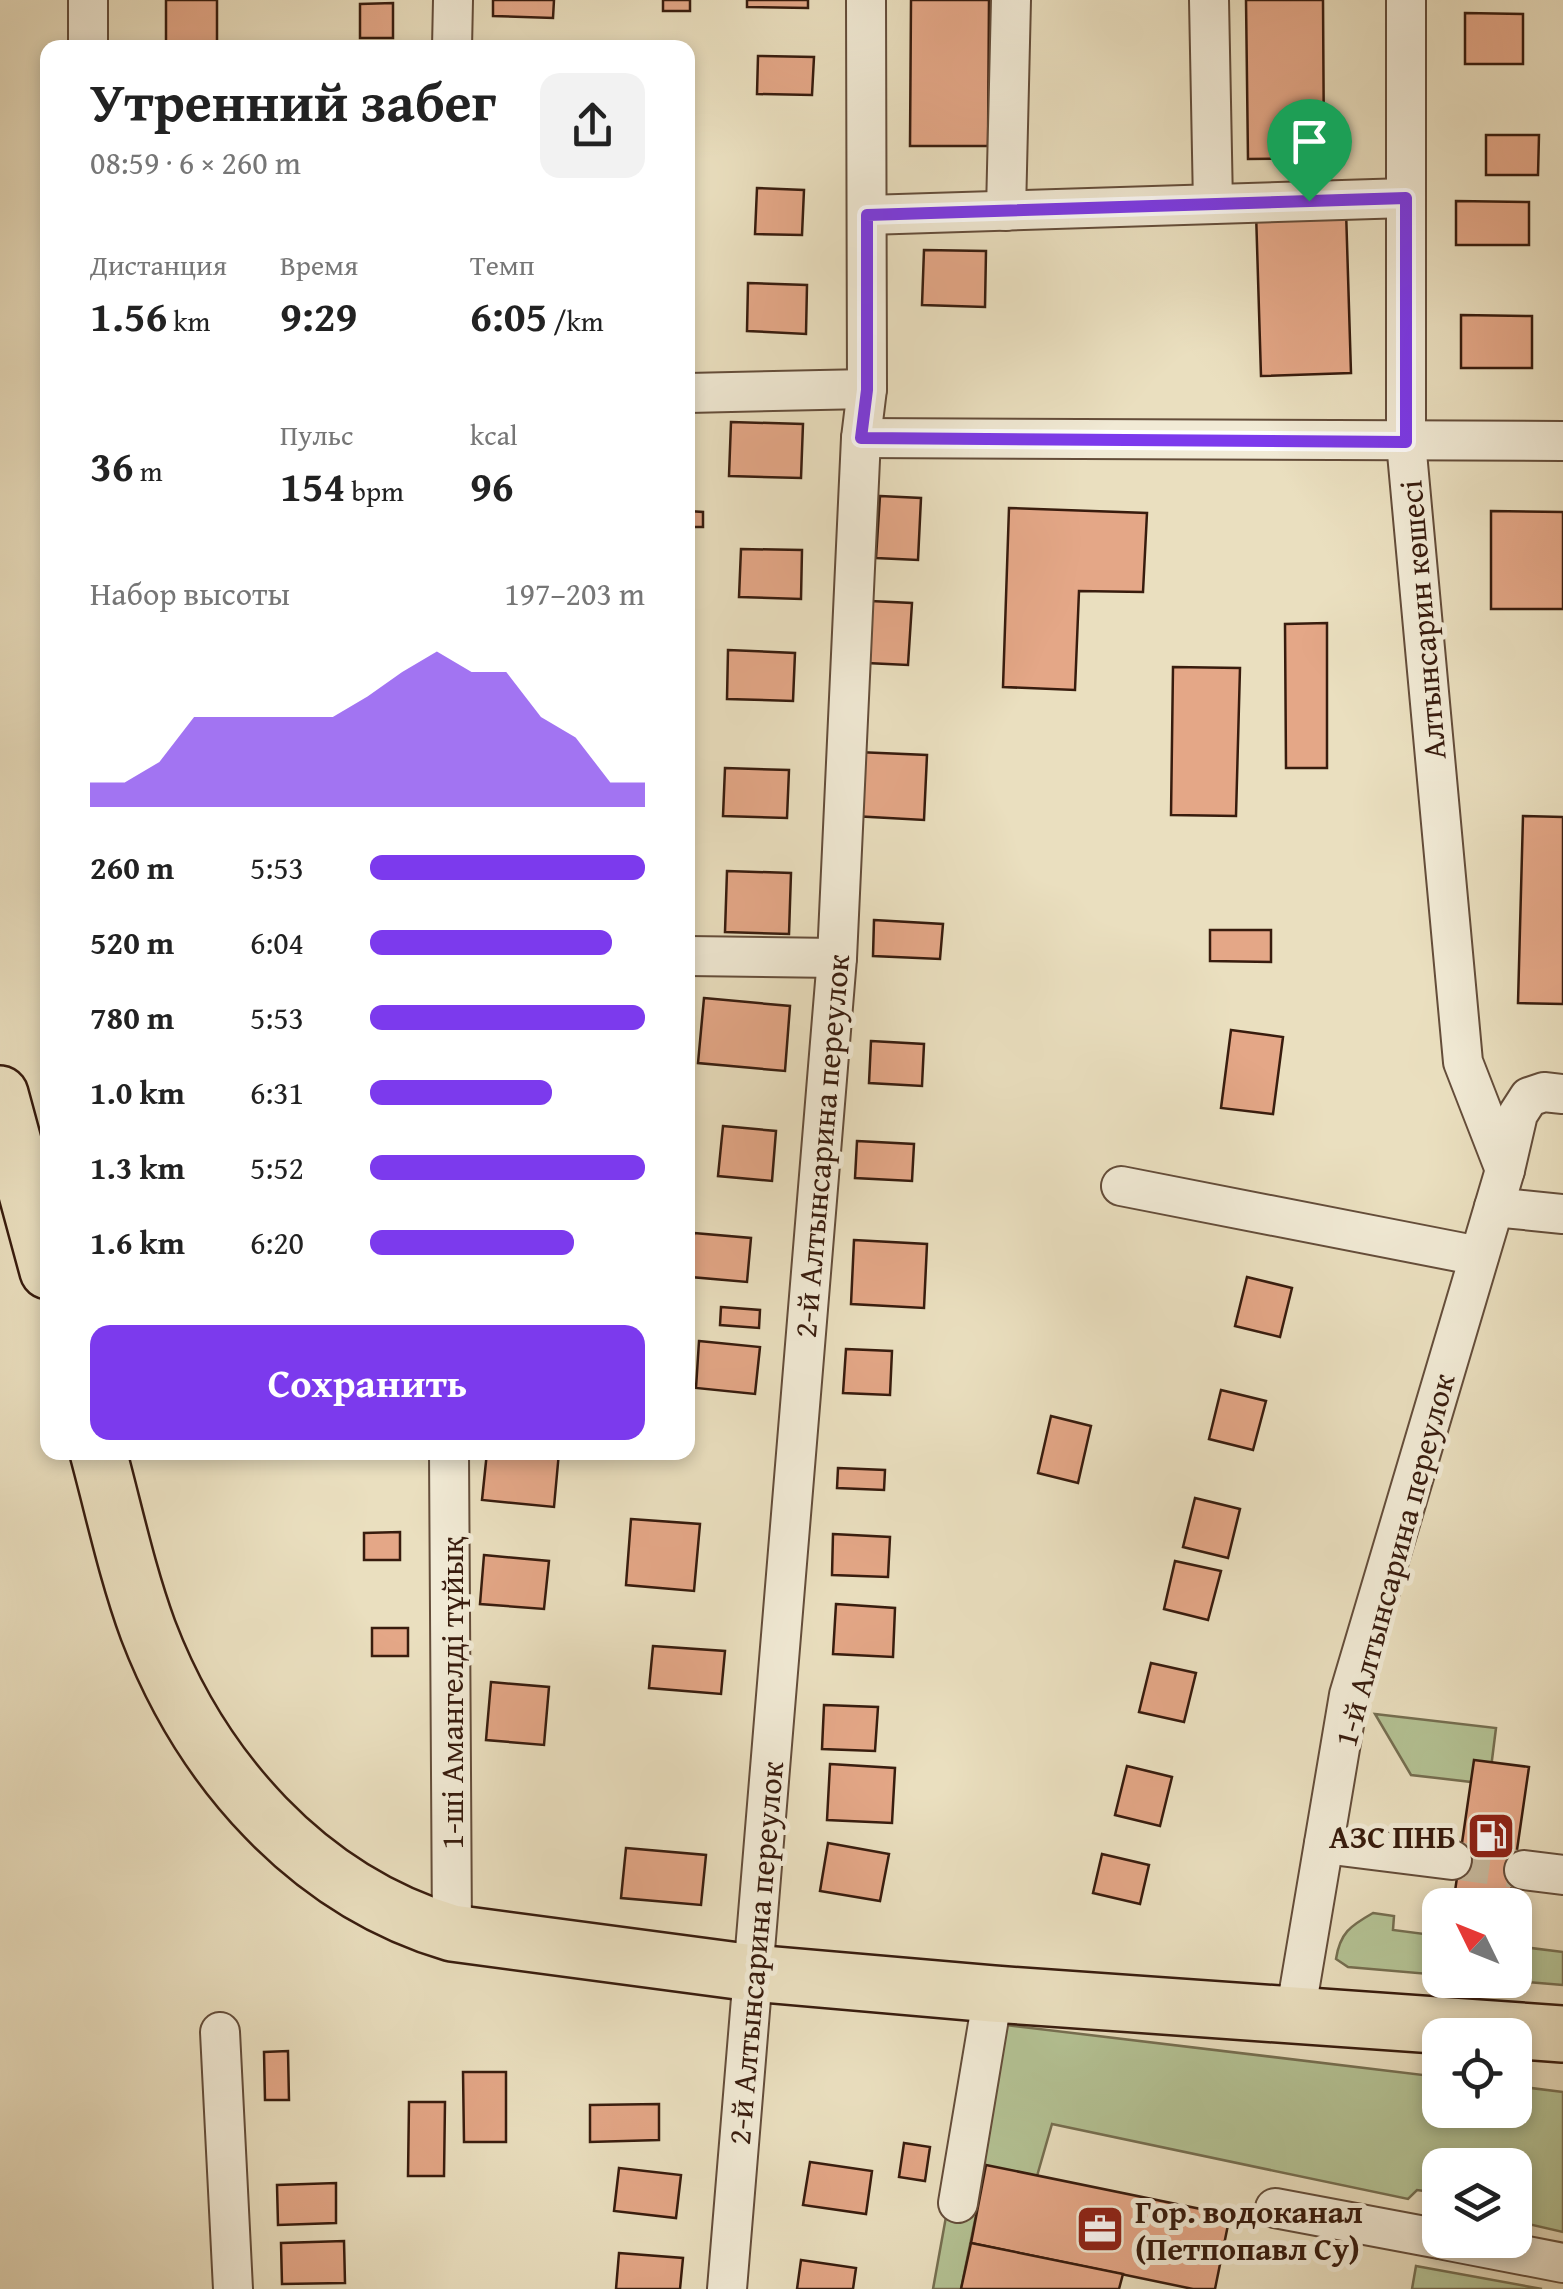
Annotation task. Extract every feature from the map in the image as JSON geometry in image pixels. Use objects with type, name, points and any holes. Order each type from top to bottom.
[{"type":"highway","points":[[0,1094],[40,1242]]},
{"type":"highway","points":[[100,1460],[146,1625],[174,1688],[219,1763],[267,1820],[320,1866],[381,1906],[436,1928],[753,1973],[1563,2034]]},
{"type":"street","points":[[88,0],[88,40]]},
{"type":"street","points":[[452,40],[453,0]]},
{"type":"street","name":"2-й Алтынсарина переулок","points":[[727,2289],[837,958],[861,438],[867,390],[866,0]]},
{"type":"street","points":[[1006,211],[1011,0]]},
{"type":"street","points":[[1209,0],[1212,204]]},
{"type":"street","name":"Алтынсарин көшесі","points":[[1406,0],[1406,442],[1463,1062],[1505,1170]]},
{"type":"street","points":[[867,215],[1406,198]]},
{"type":"street","points":[[695,393],[867,390]]},
{"type":"street","points":[[861,438],[1563,441]]},
{"type":"street","points":[[695,956],[837,958]]},
{"type":"street","name":"1-й Алтынсарина переулок","points":[[1295,2015],[1350,1695],[1522,1104],[1537,1093],[1563,1094]]},
{"type":"street","points":[[1121,1186],[1479,1256]]},
{"type":"street","points":[[1494,1207],[1563,1214]]},
{"type":"street","name":"1-ші Амангелді тұйық","points":[[436,1928],[449,1460]]},
{"type":"street","points":[[1324,1844],[1452,1860]]},
{"type":"street","points":[[1524,1870],[1563,1875]]},
{"type":"street","points":[[958,2203],[994,1994]]},
{"type":"street","points":[[220,2032],[233,2289]]},
{"type":"street","points":[[1275,2208],[1422,2236]]},
{"type":"street","points":[[1532,2257],[1563,2263]]},
{"type":"green space","points":[[1375,1714],[1496,1728],[1489,1784],[1411,1775]]},
{"type":"green space","points":[[1373,1913],[1394,1916],[1393,1930],[1422,1934],[1422,1973],[1348,1967],[1336,1959],[1347,1931]]},
{"type":"green space","points":[[1532,1948],[1563,1952],[1563,1985],[1532,1982]]},
{"type":"green space","points":[[981,2022],[1422,2075],[1422,2128],[1532,2128],[1532,2088],[1563,2092],[1563,2232],[1532,2225],[1532,2148],[1422,2148],[1422,2191],[1417,2190],[1408,2199],[1052,2124],[1037,2176],[986,2166],[961,2289],[933,2289]]},
{"type":"green space","points":[[1416,2266],[1542,2289],[1412,2289]]},
{"type":"building","points":[[166,0],[217,0],[217,40],[166,40]]},
{"type":"building","points":[[493,0],[554,0],[553,18],[493,16]]},
{"type":"building","points":[[663,0],[690,0],[690,11],[663,11]]},
{"type":"building","points":[[747,0],[808,0],[808,8],[747,7]]},
{"type":"building","points":[[911,0],[989,0],[988,146],[910,146]]},
{"type":"building","points":[[1246,0],[1323,0],[1324,158],[1248,159]]},
{"type":"building","points":[[393,3],[393,38],[360,38],[360,4]]},
{"type":"building","points":[[1465,13],[1523,14],[1523,64],[1465,64]]},
{"type":"building","points":[[758,56],[814,57],[812,95],[757,94]]},
{"type":"building","points":[[1486,135],[1539,135],[1538,175],[1486,175]]},
{"type":"building","points":[[757,188],[804,190],[802,235],[755,234]]},
{"type":"building","points":[[1456,201],[1529,202],[1529,245],[1456,245]]},
{"type":"building","points":[[1346,210],[1351,373],[1261,376],[1256,212]]},
{"type":"building","points":[[924,250],[986,251],[985,307],[922,305]]},
{"type":"building","points":[[748,283],[807,285],[806,334],[747,331]]},
{"type":"building","points":[[1461,315],[1532,316],[1532,368],[1461,368]]},
{"type":"building","points":[[731,422],[803,424],[801,478],[729,476]]},
{"type":"building","points":[[880,496],[921,498],[918,560],[876,558]]},
{"type":"building","points":[[1009,508],[1147,513],[1143,592],[1079,591],[1075,690],[1003,687]]},
{"type":"building","points":[[695,511],[703,512],[703,527],[695,527]]},
{"type":"building","points":[[1491,511],[1563,512],[1563,609],[1491,609]]},
{"type":"building","points":[[741,549],[802,550],[801,599],[739,597]]},
{"type":"building","points":[[870,601],[912,603],[908,665],[867,663]]},
{"type":"building","points":[[1327,623],[1327,768],[1286,768],[1285,624]]},
{"type":"building","points":[[728,650],[795,653],[793,701],[727,699]]},
{"type":"building","points":[[1173,667],[1240,668],[1236,816],[1171,815]]},
{"type":"building","points":[[857,752],[927,755],[924,820],[853,816]]},
{"type":"building","points":[[725,768],[789,770],[787,818],[723,816]]},
{"type":"building","points":[[1523,816],[1563,817],[1563,1004],[1518,1003]]},
{"type":"building","points":[[727,871],[791,873],[789,934],[725,932]]},
{"type":"building","points":[[874,920],[943,924],[940,959],[873,956]]},
{"type":"building","points":[[1210,930],[1271,930],[1271,962],[1210,961]]},
{"type":"building","points":[[704,998],[790,1006],[785,1071],[698,1063]]},
{"type":"building","points":[[1231,1030],[1283,1037],[1273,1114],[1221,1108]]},
{"type":"building","points":[[871,1041],[924,1044],[922,1086],[869,1083]]},
{"type":"building","points":[[723,1126],[776,1131],[772,1181],[718,1176]]},
{"type":"building","points":[[857,1141],[914,1144],[912,1181],[855,1178]]},
{"type":"building","points":[[695,1233],[751,1238],[747,1282],[695,1277]]},
{"type":"building","points":[[854,1240],[927,1244],[924,1308],[851,1304]]},
{"type":"building","points":[[1247,1277],[1292,1288],[1280,1337],[1235,1326]]},
{"type":"building","points":[[721,1307],[760,1310],[759,1328],[720,1325]]},
{"type":"building","points":[[699,1341],[760,1347],[755,1394],[696,1388]]},
{"type":"building","points":[[846,1349],[892,1351],[890,1395],[843,1393]]},
{"type":"building","points":[[1221,1390],[1266,1401],[1253,1450],[1209,1439]]},
{"type":"building","points":[[1051,1416],[1091,1426],[1078,1483],[1038,1473]]},
{"type":"building","points":[[486,1460],[558,1460],[554,1507],[482,1500]]},
{"type":"building","points":[[838,1468],[885,1470],[884,1490],[837,1488]]},
{"type":"building","points":[[1195,1498],[1240,1509],[1228,1558],[1183,1547]]},
{"type":"building","points":[[631,1519],[700,1524],[694,1591],[626,1585]]},
{"type":"building","points":[[400,1532],[400,1560],[364,1560],[364,1533]]},
{"type":"building","points":[[833,1534],[890,1537],[888,1577],[832,1575]]},
{"type":"building","points":[[484,1555],[549,1561],[544,1609],[480,1604]]},
{"type":"building","points":[[1175,1561],[1221,1571],[1208,1620],[1164,1609]]},
{"type":"building","points":[[836,1604],[895,1608],[893,1657],[833,1654]]},
{"type":"building","points":[[372,1628],[408,1628],[408,1656],[372,1656]]},
{"type":"building","points":[[653,1646],[725,1651],[721,1694],[649,1688]]},
{"type":"building","points":[[1151,1663],[1196,1673],[1184,1722],[1139,1712]]},
{"type":"building","points":[[491,1682],[549,1687],[544,1745],[486,1740]]},
{"type":"building","points":[[824,1705],[878,1707],[875,1751],[822,1749]]},
{"type":"building","name":"АЗС ПНБ","points":[[1474,1760],[1529,1767],[1511,1888],[1455,1888]]},
{"type":"building","points":[[830,1764],[895,1768],[892,1823],[827,1820]]},
{"type":"building","points":[[1127,1766],[1172,1777],[1160,1826],[1115,1815]]},
{"type":"building","points":[[828,1843],[889,1854],[880,1901],[820,1891]]},
{"type":"building","points":[[626,1848],[706,1855],[701,1905],[621,1898]]},
{"type":"building","points":[[1102,1854],[1149,1865],[1140,1904],[1093,1893]]},
{"type":"building","points":[[288,2051],[289,2100],[265,2100],[264,2052]]},
{"type":"building","points":[[463,2072],[506,2072],[506,2142],[464,2142]]},
{"type":"building","points":[[409,2102],[445,2102],[444,2176],[408,2176]]},
{"type":"building","points":[[659,2104],[659,2140],[590,2142],[590,2105]]},
{"type":"building","points":[[904,2143],[930,2147],[925,2181],[899,2177]]},
{"type":"building","points":[[810,2162],[872,2171],[866,2214],[803,2205]]},
{"type":"building","name":"Гор. водоканал (Петпопавл Су)","points":[[986,2165],[1230,2215],[1215,2289],[1193,2289],[971,2243]]},
{"type":"building","points":[[619,2168],[681,2175],[676,2218],[614,2211]]},
{"type":"building","points":[[336,2183],[336,2223],[278,2225],[277,2185]]},
{"type":"building","points":[[344,2241],[345,2283],[282,2284],[281,2243]]},
{"type":"building","points":[[971,2243],[1123,2274],[1119,2289],[961,2289]]},
{"type":"building","points":[[619,2253],[683,2258],[680,2289],[616,2289]]},
{"type":"building","points":[[801,2260],[856,2268],[853,2289],[797,2289]]},
{"type":"tunnel","points":[[1452,1860],[1524,1870]]},
{"type":"place","name":"АЗС ПНБ","points":[[1491,1836]]},
{"type":"place","name":"Гор. водоканал (Петпопавл Су)","points":[[1100,2229]]},
{"type":"route","points":[[1406,198],[1406,442],[861,438],[867,390],[867,215],[1309,201],[1406,198]]}]
